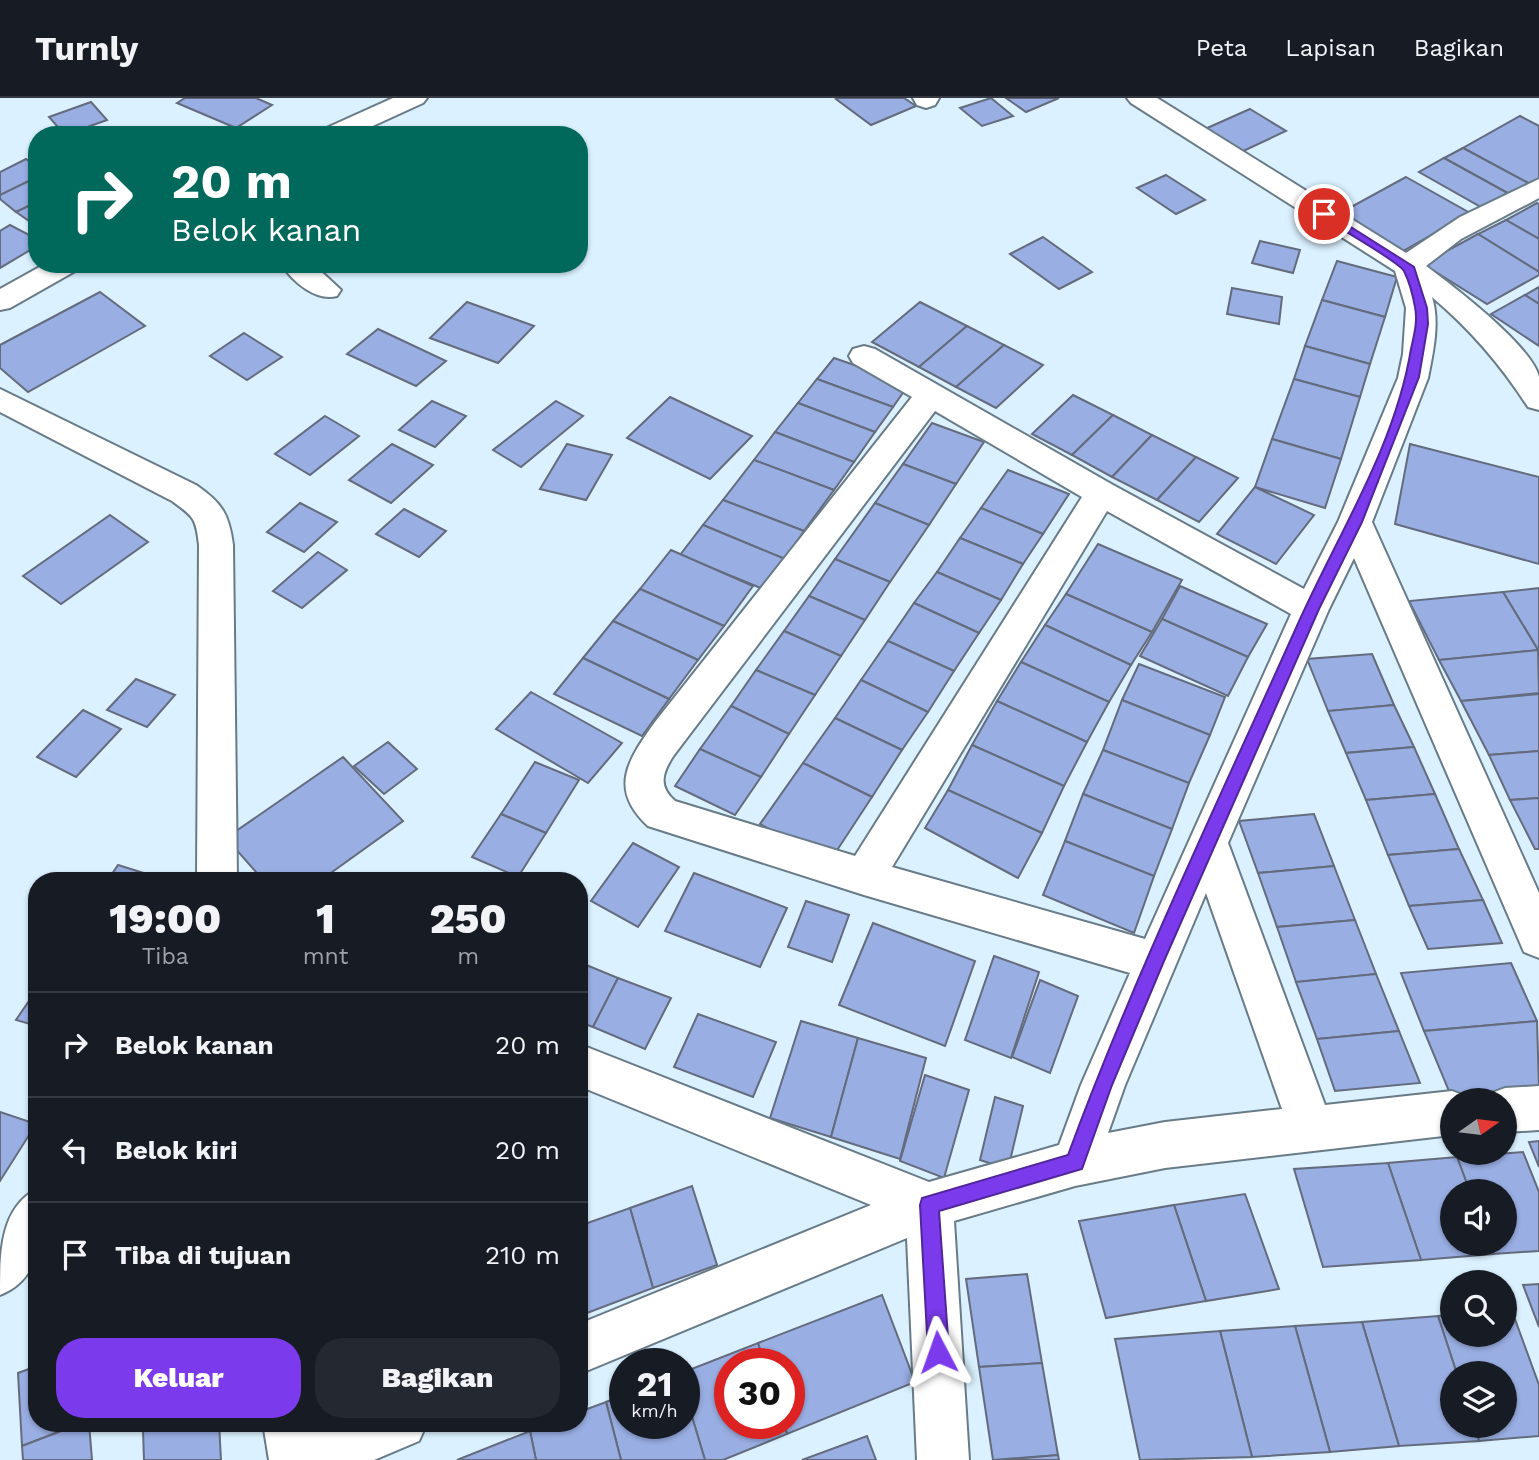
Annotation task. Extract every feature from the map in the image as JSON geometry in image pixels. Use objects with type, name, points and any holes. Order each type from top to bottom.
[{"type":"street","points":[[351,126],[414,98]]},
{"type":"street","points":[[1140,98],[1438,287],[1484,324],[1519,366],[1538,395]]},
{"type":"street","points":[[1408,267],[1416,257],[1435,245],[1539,187]]},
{"type":"street","points":[[1075,1163],[1103,1085],[1156,961],[1311,609],[1356,522],[1403,407],[1418,354],[1421,308],[1408,267]]},
{"type":"street","points":[[0,301],[51,273]]},
{"type":"street","points":[[307,273],[327,289]]},
{"type":"street","points":[[864,356],[1101,493],[1311,609]]},
{"type":"street","points":[[932,393],[668,733],[648,762],[643,792],[649,804],[675,820],[1156,961]]},
{"type":"street","points":[[0,399],[184,494],[204,507],[212,522],[216,545],[217,611],[217,872]]},
{"type":"street","points":[[864,877],[1101,493]]},
{"type":"street","points":[[1356,522],[1539,939]]},
{"type":"street","points":[[1209,845],[1311,1127]]},
{"type":"street","points":[[588,1069],[929,1205]]},
{"type":"street","points":[[1517,1109],[1539,1108]]},
{"type":"street","points":[[588,1345],[929,1205],[1075,1163],[1165,1145],[1440,1114]]},
{"type":"street","points":[[929,1205],[943,1460]]},
{"type":"street","points":[[0,1271],[28,1226]]},
{"type":"street","points":[[290,1432],[295,1460]]},
{"type":"street","points":[[311,1460],[379,1432]]},
{"type":"building","points":[[185,98],[256,98],[272,105],[239,126],[231,126],[177,103]]},
{"type":"building","points":[[904,98],[916,106],[871,125],[836,99]]},
{"type":"building","points":[[991,98],[1013,116],[982,126],[960,108]]},
{"type":"building","points":[[1006,98],[1059,98],[1026,112]]},
{"type":"building","points":[[91,102],[107,120],[90,126],[57,126],[49,117]]},
{"type":"building","points":[[1250,109],[1286,131],[1241,152],[1205,129]]},
{"type":"building","points":[[1520,116],[1539,126],[1539,182],[1532,185],[1463,148]]},
{"type":"building","points":[[1463,148],[1532,185],[1513,196],[1444,158]]},
{"type":"building","points":[[1444,158],[1513,196],[1488,211],[1419,172]]},
{"type":"building","points":[[26,159],[28,160],[28,181],[0,195],[0,172]]},
{"type":"building","points":[[1166,175],[1205,200],[1176,214],[1137,188]]},
{"type":"building","points":[[1406,177],[1470,213],[1403,251],[1340,213]]},
{"type":"building","points":[[28,181],[28,206],[16,212],[0,199],[0,195]]},
{"type":"building","points":[[1539,204],[1539,239],[1506,220]]},
{"type":"building","points":[[28,206],[28,220],[16,212]]},
{"type":"building","points":[[1506,220],[1539,239],[1539,272],[1478,234]]},
{"type":"building","points":[[10,225],[28,234],[28,251],[0,268],[0,231]]},
{"type":"building","points":[[1478,234],[1539,272],[1539,275],[1487,304],[1423,264]]},
{"type":"building","points":[[1043,237],[1092,272],[1059,289],[1010,254]]},
{"type":"building","points":[[1260,241],[1300,250],[1293,273],[1252,263]]},
{"type":"building","points":[[1337,261],[1397,277],[1385,317],[1322,300]]},
{"type":"building","points":[[1539,287],[1539,304],[1525,295]]},
{"type":"building","points":[[1232,288],[1282,297],[1279,324],[1227,314]]},
{"type":"building","points":[[100,292],[145,326],[28,392],[0,368],[0,345]]},
{"type":"building","points":[[1525,295],[1539,304],[1539,346],[1491,314]]},
{"type":"building","points":[[1322,300],[1385,317],[1370,364],[1305,346]]},
{"type":"building","points":[[467,302],[534,326],[498,363],[430,338]]},
{"type":"building","points":[[920,302],[967,326],[919,367],[872,342]]},
{"type":"building","points":[[967,326],[1004,345],[956,387],[919,367]]},
{"type":"building","points":[[378,329],[446,361],[416,386],[347,354]]},
{"type":"building","points":[[244,333],[282,357],[247,380],[210,356]]},
{"type":"building","points":[[1004,345],[1043,365],[996,408],[956,387]]},
{"type":"building","points":[[1305,346],[1370,364],[1360,397],[1294,379]]},
{"type":"building","points":[[834,358],[909,384],[893,407],[817,379]]},
{"type":"building","points":[[817,379],[893,407],[875,432],[798,403]]},
{"type":"building","points":[[1294,379],[1360,397],[1341,459],[1272,439]]},
{"type":"building","points":[[1073,395],[1113,415],[1072,455],[1032,434]]},
{"type":"building","points":[[670,397],[752,436],[710,479],[627,438]]},
{"type":"building","points":[[432,401],[466,416],[435,447],[399,430]]},
{"type":"building","points":[[556,401],[583,416],[521,467],[493,450]]},
{"type":"building","points":[[798,403],[875,432],[854,462],[775,432]]},
{"type":"building","points":[[1113,415],[1152,435],[1112,477],[1072,455]]},
{"type":"building","points":[[325,416],[359,436],[310,475],[275,454]]},
{"type":"building","points":[[932,423],[984,442],[956,484],[903,464]]},
{"type":"building","points":[[775,432],[854,462],[834,490],[754,460]]},
{"type":"building","points":[[1152,435],[1196,457],[1157,500],[1112,477]]},
{"type":"building","points":[[1272,439],[1341,459],[1325,508],[1255,487]]},
{"type":"building","points":[[392,444],[433,465],[391,503],[349,480]]},
{"type":"building","points":[[567,444],[612,455],[586,500],[540,489]]},
{"type":"building","points":[[1410,444],[1539,477],[1539,564],[1395,524]]},
{"type":"building","points":[[1196,457],[1238,478],[1199,522],[1157,500]]},
{"type":"building","points":[[754,460],[834,490],[804,531],[723,500]]},
{"type":"building","points":[[903,464],[956,484],[929,525],[875,503]]},
{"type":"building","points":[[1008,470],[1069,494],[1043,534],[981,508]]},
{"type":"building","points":[[1255,487],[1314,515],[1276,564],[1217,534]]},
{"type":"building","points":[[723,500],[804,531],[785,559],[703,525]]},
{"type":"building","points":[[300,503],[337,522],[304,552],[267,532]]},
{"type":"building","points":[[875,503],[929,525],[890,582],[835,559]]},
{"type":"building","points":[[981,508],[1043,534],[1023,564],[960,538]]},
{"type":"building","points":[[404,509],[446,531],[419,557],[376,534]]},
{"type":"building","points":[[110,515],[148,542],[61,604],[23,576]]},
{"type":"building","points":[[703,525],[785,559],[763,589],[680,555]]},
{"type":"building","points":[[960,538],[1023,564],[1001,600],[937,572]]},
{"type":"building","points":[[1098,544],[1182,580],[1152,632],[1066,594]]},
{"type":"building","points":[[671,550],[753,586],[724,626],[640,589]]},
{"type":"building","points":[[318,552],[347,570],[302,608],[273,591]]},
{"type":"building","points":[[835,559],[890,582],[865,620],[809,596]]},
{"type":"building","points":[[937,572],[1001,600],[979,633],[914,603]]},
{"type":"building","points":[[1180,586],[1267,624],[1248,657],[1162,619]]},
{"type":"building","points":[[1539,588],[1539,650],[1538,650],[1503,592]]},
{"type":"building","points":[[640,589],[724,626],[698,660],[613,621]]},
{"type":"building","points":[[1503,592],[1538,650],[1439,660],[1409,601]]},
{"type":"building","points":[[1066,594],[1152,632],[1131,665],[1045,625]]},
{"type":"building","points":[[809,596],[865,620],[841,656],[784,631]]},
{"type":"building","points":[[914,603],[979,633],[954,671],[888,641]]},
{"type":"building","points":[[1162,619],[1248,657],[1228,696],[1140,656]]},
{"type":"building","points":[[613,621],[698,660],[669,699],[583,658]]},
{"type":"building","points":[[1045,625],[1131,665],[1109,702],[1021,662]]},
{"type":"building","points":[[784,631],[841,656],[815,695],[756,670]]},
{"type":"building","points":[[888,641],[954,671],[928,712],[861,680]]},
{"type":"building","points":[[1538,650],[1539,693],[1461,701],[1439,660]]},
{"type":"building","points":[[1372,654],[1394,705],[1328,711],[1307,659]]},
{"type":"building","points":[[583,658],[669,699],[642,736],[554,694]]},
{"type":"building","points":[[1021,662],[1109,702],[1087,742],[997,701]]},
{"type":"building","points":[[1139,664],[1225,697],[1210,735],[1122,700]]},
{"type":"building","points":[[756,670],[815,695],[789,734],[731,706]]},
{"type":"building","points":[[136,679],[175,695],[147,727],[107,710]]},
{"type":"building","points":[[861,680],[928,712],[902,750],[835,718]]},
{"type":"building","points":[[531,692],[622,743],[588,783],[496,729]]},
{"type":"building","points":[[1539,694],[1539,751],[1489,755],[1461,701]]},
{"type":"building","points":[[1122,700],[1210,735],[1189,783],[1103,750]]},
{"type":"building","points":[[997,701],[1087,742],[1064,786],[972,745]]},
{"type":"building","points":[[1394,705],[1414,747],[1346,753],[1328,711]]},
{"type":"building","points":[[731,706],[789,734],[761,777],[700,749]]},
{"type":"building","points":[[83,710],[121,729],[76,777],[37,757]]},
{"type":"building","points":[[835,718],[902,750],[872,797],[803,763]]},
{"type":"building","points":[[388,742],[417,769],[384,794],[354,766]]},
{"type":"building","points":[[972,745],[1064,786],[1042,833],[948,790]]},
{"type":"building","points":[[1414,747],[1435,794],[1366,800],[1346,753]]},
{"type":"building","points":[[700,749],[761,777],[735,815],[675,786]]},
{"type":"building","points":[[1103,750],[1189,783],[1172,829],[1083,794]]},
{"type":"building","points":[[1539,751],[1539,798],[1510,800],[1489,755]]},
{"type":"building","points":[[343,757],[403,821],[332,872],[256,872],[226,838]]},
{"type":"building","points":[[535,762],[579,780],[546,833],[501,814]]},
{"type":"building","points":[[803,763],[872,797],[830,861],[760,824]]},
{"type":"building","points":[[948,790],[1042,833],[1018,878],[925,828]]},
{"type":"building","points":[[1083,794],[1172,829],[1154,876],[1065,841]]},
{"type":"building","points":[[1435,794],[1459,849],[1388,855],[1366,800]]},
{"type":"building","points":[[1539,798],[1539,849],[1535,849],[1510,800]]},
{"type":"building","points":[[501,814],[546,833],[521,872],[506,872],[472,857]]},
{"type":"building","points":[[1314,814],[1334,866],[1258,873],[1239,821]]},
{"type":"building","points":[[1065,841],[1154,876],[1134,933],[1043,895]]},
{"type":"building","points":[[633,843],[679,867],[638,927],[591,901]]},
{"type":"building","points":[[1459,849],[1483,900],[1409,906],[1388,855]]},
{"type":"building","points":[[118,865],[140,872],[113,872]]},
{"type":"building","points":[[1334,866],[1355,920],[1277,927],[1258,873]]},
{"type":"building","points":[[694,873],[787,908],[760,967],[665,931]]},
{"type":"building","points":[[1483,900],[1502,943],[1428,949],[1409,906]]},
{"type":"building","points":[[806,901],[849,915],[832,962],[788,947]]},
{"type":"building","points":[[1355,920],[1376,974],[1296,982],[1277,927]]},
{"type":"building","points":[[873,923],[975,961],[945,1046],[839,1005]]},
{"type":"building","points":[[994,956],[1039,972],[1011,1058],[965,1040]]},
{"type":"building","points":[[1511,963],[1537,1021],[1424,1031],[1401,973]]},
{"type":"building","points":[[588,966],[618,978],[593,1027],[588,1025]]},
{"type":"building","points":[[1376,974],[1399,1031],[1317,1039],[1296,982]]},
{"type":"building","points":[[618,978],[671,998],[645,1049],[593,1027]]},
{"type":"building","points":[[1040,980],[1078,996],[1050,1073],[1012,1057]]},
{"type":"building","points":[[28,1002],[28,1023],[16,1020]]},
{"type":"building","points":[[698,1014],[776,1042],[753,1097],[674,1067]]},
{"type":"building","points":[[801,1021],[858,1038],[831,1137],[770,1118]]},
{"type":"building","points":[[1537,1021],[1539,1088],[1448,1088],[1424,1031]]},
{"type":"building","points":[[1399,1031],[1420,1083],[1335,1091],[1317,1039]]},
{"type":"building","points":[[858,1038],[926,1058],[900,1159],[831,1137]]},
{"type":"building","points":[[925,1075],[969,1090],[944,1178],[900,1161]]},
{"type":"building","points":[[995,1097],[1023,1106],[1008,1169],[980,1160]]},
{"type":"building","points":[[0,1112],[28,1121],[28,1137],[0,1181]]},
{"type":"building","points":[[1539,1141],[1539,1167],[1529,1142]]},
{"type":"building","points":[[1517,1152],[1523,1152],[1539,1192],[1539,1251],[1517,1252],[1517,1179],[1465,1179],[1460,1166],[1517,1166]]},
{"type":"building","points":[[1440,1158],[1440,1166],[1460,1166],[1465,1179],[1440,1179],[1440,1256],[1469,1256],[1421,1260],[1388,1163]]},
{"type":"building","points":[[1388,1163],[1421,1260],[1323,1267],[1294,1169]]},
{"type":"building","points":[[692,1186],[717,1265],[653,1288],[630,1208]]},
{"type":"building","points":[[1245,1194],[1279,1289],[1206,1301],[1174,1205]]},
{"type":"building","points":[[1174,1205],[1206,1301],[1106,1318],[1079,1221]]},
{"type":"building","points":[[630,1208],[653,1288],[588,1313],[588,1223]]},
{"type":"building","points":[[1027,1274],[1042,1363],[979,1367],[966,1279]]},
{"type":"building","points":[[1539,1284],[1539,1327],[1523,1285]]},
{"type":"building","points":[[882,1295],[915,1382],[805,1427],[805,1348],[760,1348],[758,1343]]},
{"type":"building","points":[[1438,1316],[1440,1347],[1448,1347],[1453,1361],[1440,1361],[1440,1438],[1478,1438],[1479,1441],[1399,1446],[1362,1322]]},
{"type":"building","points":[[1362,1322],[1399,1446],[1330,1452],[1295,1326]]},
{"type":"building","points":[[1517,1325],[1539,1385],[1539,1436],[1517,1438],[1517,1361],[1453,1361],[1448,1347],[1517,1347]]},
{"type":"building","points":[[1295,1326],[1330,1452],[1252,1457],[1220,1331]]},
{"type":"building","points":[[1220,1331],[1252,1457],[1140,1460],[1115,1339]]},
{"type":"building","points":[[758,1343],[760,1348],[745,1348]]},
{"type":"building","points":[[714,1360],[714,1439],[775,1439],[723,1460],[705,1460],[699,1439],[700,1366]]},
{"type":"building","points":[[1042,1363],[1058,1455],[993,1460],[979,1367]]},
{"type":"building","points":[[28,1369],[28,1432],[59,1432],[22,1446],[18,1373]]},
{"type":"building","points":[[606,1402],[609,1439],[616,1439],[621,1460],[536,1460],[530,1432],[588,1432],[588,1409]]},
{"type":"building","points":[[59,1432],[90,1432],[92,1460],[23,1460],[22,1446]]},
{"type":"building","points":[[143,1432],[219,1432],[221,1460],[144,1460]]},
{"type":"building","points":[[530,1432],[536,1460],[457,1460]]},
{"type":"building","points":[[867,1436],[876,1460],[802,1460]]},
{"type":"building","points":[[1478,1438],[1515,1438],[1479,1441]]},
{"type":"building","points":[[616,1439],[699,1439],[705,1460],[621,1460]]},
{"type":"building","points":[[1058,1455],[1059,1460],[1002,1460]]},
{"type":"route","points":[[938,1352],[929,1205],[1075,1163],[1103,1085],[1156,961],[1311,609],[1356,522],[1403,407],[1413,377],[1422,324],[1419,296],[1408,267],[1324,214]]}]
